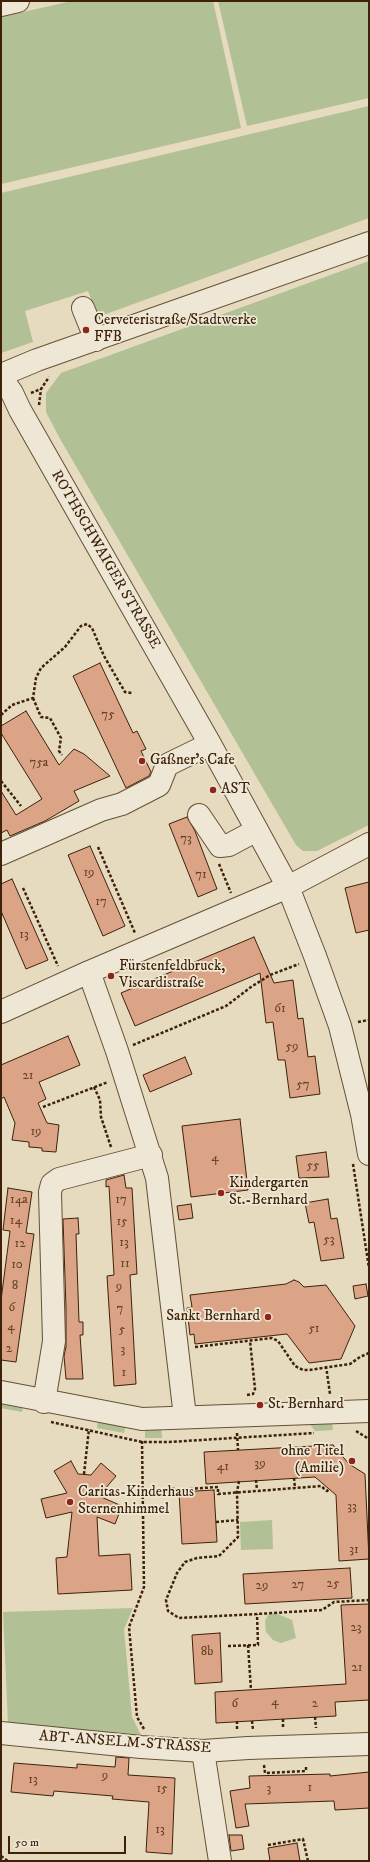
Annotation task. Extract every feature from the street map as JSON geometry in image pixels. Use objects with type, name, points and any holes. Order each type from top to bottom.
[{"type":"street","points":[[1,5],[18,1]]},
{"type":"street","points":[[1,376],[37,360],[369,243]]},
{"type":"street","points":[[83,308],[96,340]]},
{"type":"street","name":"ROTHSCHWAIGER STRASSE","points":[[1,376],[210,744],[288,887],[340,1026],[362,1114],[369,1154]]},
{"type":"street","points":[[1,854],[101,810],[122,804],[159,785],[165,760],[210,744]]},
{"type":"street","points":[[199,816],[220,846],[229,845],[257,830]]},
{"type":"street","points":[[1,1012],[89,972],[288,887],[369,844]]},
{"type":"street","points":[[89,972],[151,1155],[158,1185],[185,1417]]},
{"type":"street","points":[[44,1402],[54,1341],[50,1192],[52,1184],[58,1179],[151,1155]]},
{"type":"street","points":[[1,1392],[44,1402],[142,1418],[369,1411]]},
{"type":"street","name":"ABT-ANSELM-STRASSE","points":[[1,1733],[146,1748],[203,1751],[369,1744]]},
{"type":"street","points":[[203,1751],[220,1861]]},
{"type":"path","points":[[62,755],[59,751],[61,738],[50,718],[41,717],[33,698],[36,678],[41,668],[65,647],[81,626],[86,624],[92,628],[104,656],[125,692],[132,693]]},
{"type":"path","points":[[1,715],[12,705],[33,698]]},
{"type":"path","points":[[1,781],[21,806]]},
{"type":"path","points":[[98,847],[142,949]]},
{"type":"path","points":[[23,888],[65,983]]},
{"type":"path","points":[[117,1051],[226,1006],[251,987],[270,976],[315,956]]},
{"type":"path","points":[[43,1107],[106,1082]]},
{"type":"path","points":[[94,1087],[100,1100],[101,1118],[117,1164]]},
{"type":"path","points":[[196,1347],[272,1338],[278,1341],[295,1366],[303,1370],[350,1364],[369,1353]]},
{"type":"path","points":[[246,1395],[253,1394],[255,1389],[250,1341]]},
{"type":"path","points":[[326,1367],[330,1392]]},
{"type":"path","points":[[142,1418],[144,1587],[129,1627],[137,1717],[143,1727],[146,1748]]},
{"type":"path","points":[[84,1474],[89,1430],[142,1442],[317,1433]]},
{"type":"path","points":[[349,1431],[357,1430],[369,1440]]},
{"type":"path","points":[[237,1438],[238,1450]]},
{"type":"path","points":[[294,1478],[295,1488]]},
{"type":"path","points":[[256,1480],[257,1490]]},
{"type":"path","points":[[239,1481],[237,1492],[238,1537],[219,1556],[197,1558],[185,1562],[177,1573],[166,1600],[168,1611],[179,1618],[257,1614],[322,1610],[334,1602],[369,1600]]},
{"type":"path","points":[[173,1487],[173,1490],[218,1487],[218,1494],[322,1486],[327,1492],[329,1489]]},
{"type":"path","points":[[216,1522],[238,1520]]},
{"type":"path","points":[[228,1646],[258,1645],[257,1614]]},
{"type":"path","points":[[248,1645],[251,1690]]},
{"type":"path","points":[[315,1717],[316,1729]]},
{"type":"path","points":[[283,1719],[283,1730]]},
{"type":"path","points":[[252,1720],[253,1731]]},
{"type":"path","points":[[237,1721],[237,1731]]},
{"type":"path","points":[[264,1761],[265,1773],[306,1771],[306,1760]]},
{"type":"path","points":[[268,1845],[303,1839],[308,1861]]},
{"type":"path","points":[[1,1856],[8,1861]]},
{"type":"green space","points":[[72,1],[213,1],[241,128],[1,184],[1,17]]},
{"type":"green space","points":[[218,1],[369,1],[369,98],[247,126]]},
{"type":"green space","points":[[369,106],[369,218],[98,317],[88,291],[25,311],[33,342],[1,353],[1,193]]},
{"type":"green space","points":[[369,261],[369,825],[317,851],[303,851],[296,845],[59,437],[46,412],[46,393],[61,373]]},
{"type":"green space","points":[[1,1398],[24,1403],[22,1412],[1,1408]]},
{"type":"green space","points":[[98,1419],[126,1424],[124,1433],[97,1428]]},
{"type":"green space","points":[[332,1422],[333,1430],[315,1431],[309,1423]]},
{"type":"green space","points":[[145,1427],[161,1427],[162,1438],[145,1438]]},
{"type":"green space","points":[[272,1520],[273,1549],[241,1550],[240,1522]]},
{"type":"green space","points":[[133,1608],[124,1629],[132,1717],[142,1737],[8,1724],[3,1612]]},
{"type":"green space","points":[[275,1613],[292,1620],[296,1638],[281,1643],[273,1640],[266,1632],[265,1621],[268,1615]]},
{"type":"building","points":[[100,663],[133,733],[137,731],[146,749],[141,751],[151,772],[149,776],[126,788],[73,676]]},
{"type":"building","points":[[26,711],[59,765],[74,749],[84,754],[110,776],[74,791],[79,801],[45,821],[10,836],[7,830],[1,833],[1,791],[16,815],[42,799],[1,733],[1,726]]},
{"type":"building","points":[[187,817],[195,831],[217,889],[198,897],[169,824]]},
{"type":"building","points":[[90,846],[125,926],[103,936],[68,855]]},
{"type":"building","points":[[12,879],[48,960],[26,969],[1,911],[1,884]]},
{"type":"building","points":[[369,882],[369,930],[356,933],[345,888]]},
{"type":"building","points":[[254,937],[274,983],[293,980],[298,1019],[303,1018],[308,1057],[315,1056],[320,1094],[290,1098],[285,1060],[278,1060],[273,1022],[266,1023],[260,973],[135,1026],[121,993]]},
{"type":"building","points":[[68,1036],[80,1065],[39,1082],[46,1099],[38,1103],[47,1123],[59,1125],[56,1152],[42,1151],[42,1148],[29,1147],[29,1142],[12,1140],[15,1123],[4,1097],[1,1099],[1,1065]]},
{"type":"building","points":[[185,1057],[192,1074],[150,1092],[143,1075]]},
{"type":"building","points":[[240,1119],[248,1190],[191,1197],[182,1126]]},
{"type":"building","points":[[326,1152],[329,1177],[299,1178],[296,1156]]},
{"type":"building","points":[[124,1175],[126,1188],[132,1188],[137,1274],[130,1275],[136,1384],[114,1386],[107,1276],[114,1275],[109,1186],[106,1187],[106,1180]]},
{"type":"building","points":[[8,1188],[32,1192],[26,1233],[34,1234],[16,1362],[1,1360],[1,1300],[10,1231],[3,1230]]},
{"type":"building","points":[[328,1199],[331,1219],[337,1218],[344,1258],[321,1261],[314,1222],[309,1223],[305,1203]]},
{"type":"building","points":[[191,1204],[193,1218],[179,1220],[177,1206]]},
{"type":"building","points":[[78,1218],[79,1234],[76,1234],[79,1322],[83,1322],[83,1335],[80,1335],[83,1379],[66,1379],[64,1356],[66,1347],[66,1308],[63,1219]]},
{"type":"building","name":"Sankt Bernhard","points":[[294,1280],[299,1282],[304,1287],[326,1285],[355,1326],[341,1359],[309,1363],[287,1334],[195,1344],[194,1334],[190,1335],[187,1308],[192,1307],[190,1295],[286,1284]]},
{"type":"building","points":[[366,1284],[368,1296],[355,1299],[353,1286]]},
{"type":"building","points":[[333,1445],[349,1464],[365,1474],[369,1559],[339,1561],[336,1495],[315,1477],[206,1484],[204,1452]]},
{"type":"building","points":[[71,1461],[78,1474],[91,1475],[101,1463],[116,1476],[99,1496],[122,1506],[115,1524],[97,1517],[99,1556],[130,1554],[132,1590],[58,1594],[56,1558],[67,1557],[72,1512],[46,1518],[41,1499],[67,1493],[54,1471]]},
{"type":"building","points":[[214,1490],[217,1542],[182,1544],[179,1492]]},
{"type":"building","points":[[350,1568],[352,1598],[245,1604],[243,1574]]},
{"type":"building","points":[[369,1604],[369,1700],[335,1702],[336,1716],[216,1723],[215,1692],[346,1684],[341,1605]]},
{"type":"building","points":[[220,1633],[222,1682],[195,1684],[192,1635]]},
{"type":"building","points":[[116,1757],[129,1758],[128,1775],[175,1778],[172,1854],[146,1852],[149,1802],[112,1799],[113,1796],[54,1791],[53,1796],[11,1792],[14,1763],[77,1768],[77,1764],[115,1767]]},
{"type":"building","points":[[369,1772],[369,1808],[335,1810],[334,1801],[245,1804],[249,1826],[236,1828],[230,1791],[250,1788],[249,1776],[330,1774],[330,1776]]},
{"type":"building","points":[[229,1835],[242,1835],[244,1849],[231,1851]]},
{"type":"building","points":[[297,1843],[300,1861],[270,1861],[268,1848]]},
{"type":"place","name":"Cerveteristraße/Stadtwerke FFB","points":[[86,330]]},
{"type":"place","name":"Gaßner's Cafe","points":[[142,761]]},
{"type":"place","name":"AST","points":[[213,790]]},
{"type":"place","name":"Fürstenfeldbruck, Viscardistraße","points":[[111,976]]},
{"type":"place","name":"Kindergarten St.-Bernhard","points":[[221,1193]]},
{"type":"place","name":"Sankt Bernhard","points":[[268,1317]]},
{"type":"place","name":"St. Bernhard","points":[[260,1405]]},
{"type":"place","name":"ohne Titel (Amilie)","points":[[352,1461]]},
{"type":"place","name":"Caritas-Kinderhaus Sternenhimmel","points":[[70,1502]]}]
